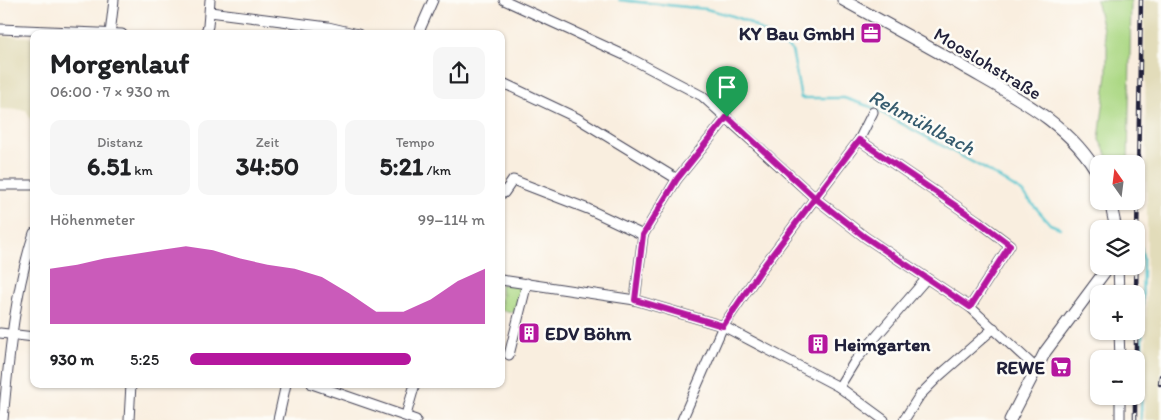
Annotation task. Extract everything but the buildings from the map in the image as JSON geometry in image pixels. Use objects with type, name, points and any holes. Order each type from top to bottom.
[{"type":"street","points":[[110,30],[114,0]]},
{"type":"street","points":[[206,30],[210,0]]},
{"type":"street","points":[[420,30],[434,0]]},
{"type":"street","points":[[504,0],[624,55],[702,96],[815,198],[865,237],[970,307],[1036,368]]},
{"type":"street","name":"Mooslohstraße","points":[[843,0],[976,74],[1046,118],[1086,155],[1090,161]]},
{"type":"street","points":[[210,12],[341,30]]},
{"type":"street","points":[[0,29],[30,30]]},
{"type":"street","points":[[505,84],[577,118],[677,179]]},
{"type":"street","points":[[682,420],[723,326],[763,267],[859,140],[873,112]]},
{"type":"street","points":[[635,300],[643,235],[677,179],[727,117]]},
{"type":"street","points":[[859,140],[1010,245],[970,307]]},
{"type":"street","points":[[505,192],[514,180],[588,209],[643,235]]},
{"type":"street","points":[[0,185],[30,185]]},
{"type":"street","points":[[2,418],[12,334],[25,259],[30,245]]},
{"type":"street","points":[[1010,420],[1036,368],[1103,275]]},
{"type":"street","points":[[839,387],[855,360],[926,279]]},
{"type":"street","points":[[505,281],[635,300],[723,326],[839,387],[884,420]]},
{"type":"street","points":[[509,355],[527,284]]},
{"type":"street","points":[[904,420],[920,395],[994,328]]},
{"type":"street","points":[[0,333],[30,336]]},
{"type":"street","points":[[130,420],[131,388]]},
{"type":"street","points":[[278,420],[285,388]]},
{"type":"street","points":[[324,388],[416,420]]},
{"type":"street","points":[[406,415],[414,388]]},
{"type":"street","points":[[1120,405],[1120,420]]},
{"type":"shaded area","points":[[1144,0],[1161,0],[1161,420],[1145,420],[1147,219]]},
{"type":"shaded area","points":[[0,36],[30,37],[30,118],[26,110],[0,109]]},
{"type":"green space","points":[[1096,0],[1131,0],[1128,155],[1107,155],[1099,140],[1107,74],[1107,46]]},
{"type":"green space","points":[[505,285],[523,287],[518,313],[505,311]]},
{"type":"waterway","name":"Rehmühlbach","points":[[619,0],[706,9],[748,22],[792,50],[801,98],[844,98],[871,107],[985,169],[1022,192],[1050,224],[1060,228]]},
{"type":"waterway","name":"Rehmühlbach","points":[[1141,420],[1143,275]]},
{"type":"railway","points":[[1136,285],[1141,0]]},
{"type":"railway","points":[[1136,340],[1136,350]]},
{"type":"railway","points":[[1160,384],[1161,376]]},
{"type":"railway","points":[[1135,405],[1135,420]]},
{"type":"place","name":"KY Bau GmbH","points":[[871,33]]},
{"type":"place","name":"EDV Böhm","points":[[529,333]]},
{"type":"place","name":"Heimgarten","points":[[818,344]]},
{"type":"place","name":"REWE","points":[[1061,367]]},
{"type":"route","points":[[727,117],[702,145],[677,179],[643,235],[635,300],[723,326],[763,267],[815,198],[865,237],[970,307],[1010,245],[859,140],[815,198],[727,117]]}]
